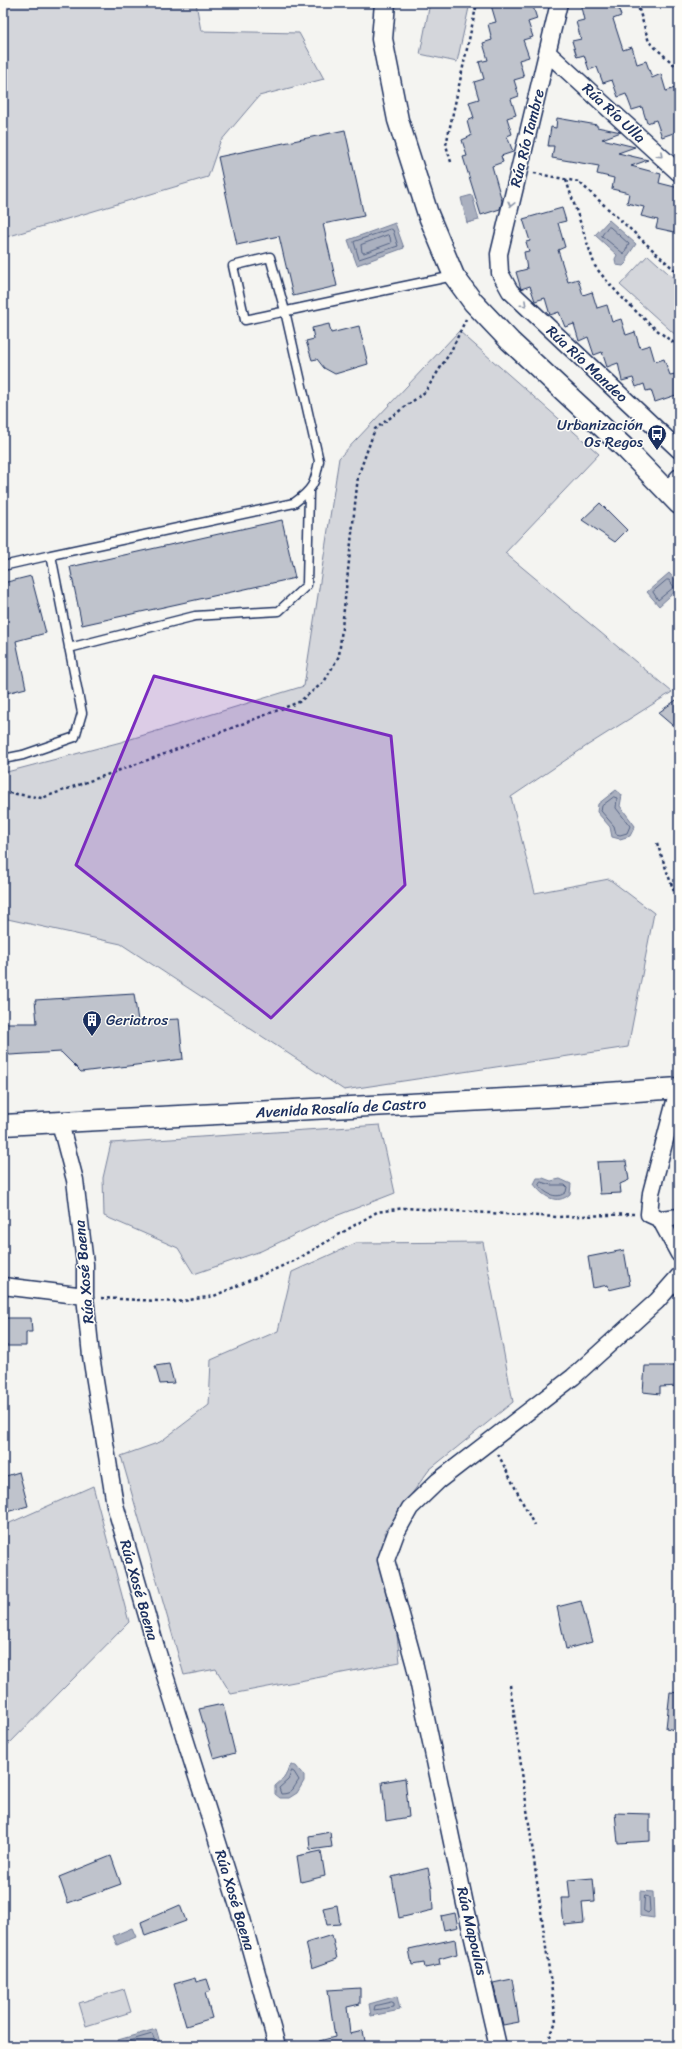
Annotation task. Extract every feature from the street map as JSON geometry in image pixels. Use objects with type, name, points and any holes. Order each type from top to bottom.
[{"type":"street","points":[[385,3],[382,39],[398,120],[428,214],[454,276],[473,302],[510,341],[627,450],[672,498],[679,477]]},
{"type":"street","name":"Rúa Río Tambre","points":[[500,273],[499,254],[559,3]]},
{"type":"street","name":"Rúa Río Ulla","points":[[548,53],[679,173]]},
{"type":"street","name":"Rúa Río Mandeo","points":[[500,273],[510,291],[679,450]]},
{"type":"street","points":[[679,459],[679,467]]},
{"type":"street","points":[[679,1088],[651,1193],[654,1216],[679,1254]]},
{"type":"street","name":"Avenida Rosalía de Castro","points":[[3,1125],[679,1088]]},
{"type":"street","name":"Rúa Xosé Baena","points":[[60,1122],[75,1180],[84,1264],[85,1296],[91,1356],[115,1505],[156,1648],[242,1918],[277,2046]]},
{"type":"street","points":[[654,1216],[679,1217]]},
{"type":"street","name":"Rúa Mapoulas","points":[[498,2046],[446,1816],[415,1666],[386,1560],[396,1533],[410,1508],[438,1481],[492,1441],[573,1377],[657,1301],[679,1276]]},
{"type":"street","points":[[3,1286],[85,1296]]},
{"type":"lane","points":[[3,566],[294,503],[309,491],[315,480],[319,461],[285,311],[270,256],[233,266],[245,320],[285,311],[454,276]]},
{"type":"lane","points":[[69,648],[195,616],[279,610],[307,585],[309,491]]},
{"type":"lane","points":[[3,759],[23,755],[75,737],[82,713],[51,555]]},
{"type":"path","points":[[451,162],[446,145],[477,3]]},
{"type":"path","points":[[637,3],[649,42],[679,69]]},
{"type":"path","points":[[520,170],[578,182],[679,274]]},
{"type":"path","points":[[566,180],[595,266],[604,278],[666,338],[679,346]]},
{"type":"path","points":[[657,843],[679,906]]},
{"type":"path","points":[[85,1296],[177,1302],[214,1296],[296,1260],[377,1212],[404,1208],[557,1217],[654,1216]]},
{"type":"path","points":[[492,1441],[534,1525]]},
{"type":"path","points":[[510,1685],[556,2021],[547,2046]]},
{"type":"highlighted area","points":[[154,676],[391,736],[405,885],[271,1018],[76,865]]},
{"type":"shaded area","points":[[3,3],[196,3],[201,31],[299,33],[324,79],[259,96],[220,142],[208,177],[3,238]]},
{"type":"shaded area","points":[[430,3],[470,3],[457,62],[420,54]]},
{"type":"shaded area","points":[[648,255],[679,283],[679,338],[620,285]]},
{"type":"shaded area","points":[[459,331],[599,454],[505,553],[672,692],[588,745],[511,797],[535,893],[609,879],[654,913],[628,1047],[344,1090],[121,944],[3,918],[3,773],[121,742],[304,686],[339,458]]},
{"type":"shaded area","points":[[380,1125],[395,1193],[328,1219],[261,1251],[194,1274],[178,1248],[104,1216],[103,1178],[111,1143]]},
{"type":"shaded area","points":[[483,1242],[513,1402],[429,1470],[385,1531],[400,1662],[231,1694],[216,1669],[184,1675],[121,1456],[160,1442],[209,1405],[211,1360],[278,1331],[292,1272],[356,1243]]},
{"type":"shaded area","points":[[93,1486],[129,1622],[3,1750],[3,1526]]},
{"type":"shaded area","points":[[124,1989],[131,2012],[86,2026],[79,2003]]},
{"type":"water","points":[[472,195],[479,220],[467,223],[461,198]]},
{"type":"water","points":[[609,220],[636,244],[627,257],[627,262],[623,266],[616,265],[615,259],[617,255],[595,235]]},
{"type":"water","points":[[395,223],[404,248],[357,265],[348,240]]},
{"type":"water","points":[[669,573],[679,584],[679,588],[659,606],[647,592]]},
{"type":"water","points":[[616,790],[622,795],[620,806],[635,826],[630,836],[620,839],[612,837],[610,827],[597,812],[598,804]]},
{"type":"water","points":[[537,1178],[543,1178],[551,1181],[560,1179],[571,1184],[570,1194],[565,1198],[560,1199],[545,1196],[534,1184]]},
{"type":"water","points":[[291,1765],[296,1766],[304,1776],[304,1781],[297,1793],[289,1798],[280,1798],[275,1794],[275,1786],[284,1778]]},
{"type":"water","points":[[640,1891],[653,1892],[654,1918],[640,1916]]},
{"type":"water","points":[[132,1928],[136,1937],[117,1945],[113,1936]]},
{"type":"water","points":[[397,1996],[400,2010],[371,2016],[369,2004]]},
{"type":"water","points":[[156,2029],[161,2046],[120,2046],[118,2040]]},
{"type":"building","points":[[499,3],[532,3],[537,19],[528,22],[533,37],[523,40],[529,57],[519,60],[524,77],[514,80],[519,96],[511,99],[516,115],[507,118],[512,134],[507,136],[513,152],[501,156],[503,162],[492,166],[502,201],[500,209],[481,215],[463,157],[467,156],[462,140],[471,136],[467,121],[474,118],[469,102],[479,99],[474,82],[484,79],[479,62],[488,60],[483,43],[492,40],[488,24],[496,22],[491,5]]},
{"type":"building","points":[[580,3],[617,3],[621,16],[613,19],[623,50],[632,47],[637,64],[646,61],[652,78],[661,74],[666,91],[675,88],[679,100],[679,131],[662,137],[656,120],[647,123],[642,107],[632,110],[626,94],[618,97],[612,80],[603,83],[597,67],[589,70],[584,55],[577,57],[572,41],[581,39],[576,22],[584,20]]},
{"type":"building","points":[[557,118],[597,125],[597,127],[621,132],[602,139],[635,147],[618,153],[648,160],[631,166],[661,174],[659,183],[679,188],[679,233],[656,228],[658,220],[641,216],[644,207],[627,203],[629,193],[612,189],[614,178],[597,174],[599,166],[552,158],[554,146],[548,146],[551,127],[556,128]]},
{"type":"building","points":[[345,130],[364,216],[323,224],[337,286],[293,296],[279,236],[237,245],[218,157]]},
{"type":"building","points":[[562,208],[566,221],[558,223],[565,247],[558,250],[568,282],[578,279],[583,295],[592,292],[597,308],[607,305],[612,322],[621,319],[626,335],[635,332],[640,348],[650,345],[655,362],[664,359],[670,375],[675,374],[676,380],[679,379],[679,394],[655,402],[651,390],[646,391],[644,384],[636,387],[633,378],[622,381],[618,363],[607,367],[602,352],[594,355],[588,337],[579,341],[574,324],[565,327],[559,312],[550,315],[545,298],[535,301],[530,286],[521,289],[516,272],[527,269],[524,252],[529,251],[526,242],[530,241],[523,219]]},
{"type":"building","points":[[329,324],[331,333],[359,326],[368,364],[335,374],[324,368],[317,359],[312,360],[306,341],[314,339],[312,328]]},
{"type":"building","points":[[600,503],[627,530],[615,542],[582,520]]},
{"type":"building","points":[[282,520],[295,578],[82,625],[70,567]]},
{"type":"building","points":[[31,576],[46,633],[16,641],[26,688],[3,694],[3,583]]},
{"type":"building","points":[[679,698],[679,731],[658,713]]},
{"type":"building","name":"Geriatros","points":[[134,994],[138,1021],[179,1019],[183,1059],[81,1072],[61,1052],[10,1055],[3,1051],[3,1023],[37,1023],[35,1000]]},
{"type":"building","points":[[626,1161],[629,1180],[620,1184],[621,1193],[600,1194],[597,1162]]},
{"type":"building","points":[[624,1250],[630,1285],[609,1290],[608,1285],[593,1288],[588,1257]]},
{"type":"building","points":[[3,1318],[31,1318],[32,1332],[26,1332],[26,1346],[3,1346]]},
{"type":"building","points":[[169,1364],[174,1383],[160,1384],[155,1366]]},
{"type":"building","points":[[645,1366],[679,1366],[679,1386],[660,1387],[660,1394],[643,1392]]},
{"type":"building","points":[[19,1472],[28,1506],[3,1513],[3,1477]]},
{"type":"building","points":[[581,1601],[592,1642],[566,1649],[557,1607]]},
{"type":"building","points":[[670,1692],[679,1693],[679,1731],[666,1728]]},
{"type":"building","points":[[223,1704],[235,1753],[214,1759],[199,1709]]},
{"type":"building","points":[[405,1778],[409,1817],[386,1821],[382,1782]]},
{"type":"building","points":[[615,1813],[650,1814],[650,1841],[618,1843]]},
{"type":"building","points":[[330,1832],[332,1847],[310,1850],[309,1836]]},
{"type":"building","points":[[321,1851],[325,1876],[301,1882],[297,1856]]},
{"type":"building","points":[[111,1856],[121,1884],[68,1903],[59,1877]]},
{"type":"building","points":[[428,1868],[432,1888],[433,1910],[399,1918],[392,1877]]},
{"type":"building","points":[[593,1878],[595,1901],[582,1902],[584,1923],[564,1925],[561,1898],[570,1898],[568,1880]]},
{"type":"building","points":[[180,1905],[186,1921],[145,1936],[141,1922]]},
{"type":"building","points":[[337,1905],[340,1924],[327,1925],[323,1908]]},
{"type":"building","points":[[455,1913],[458,1927],[444,1930],[441,1916]]},
{"type":"building","points":[[332,1935],[337,1959],[312,1968],[306,1943]]},
{"type":"building","points":[[455,1939],[457,1954],[439,1959],[440,1965],[425,1968],[424,1963],[412,1965],[409,1949]]},
{"type":"building","points":[[195,1978],[196,1982],[207,1979],[211,1991],[205,1993],[212,2018],[186,2026],[174,1984]]},
{"type":"building","points":[[512,1979],[519,2022],[503,2025],[493,1983]]},
{"type":"building","points":[[360,1988],[360,2004],[347,2007],[350,2034],[363,2031],[366,2046],[320,2046],[319,2041],[335,2037],[328,1990]]},
{"type":"place","name":"Urbanización Os Regos","points":[[657,451]]},
{"type":"place","name":"Geriatros","points":[[92,1037]]}]
